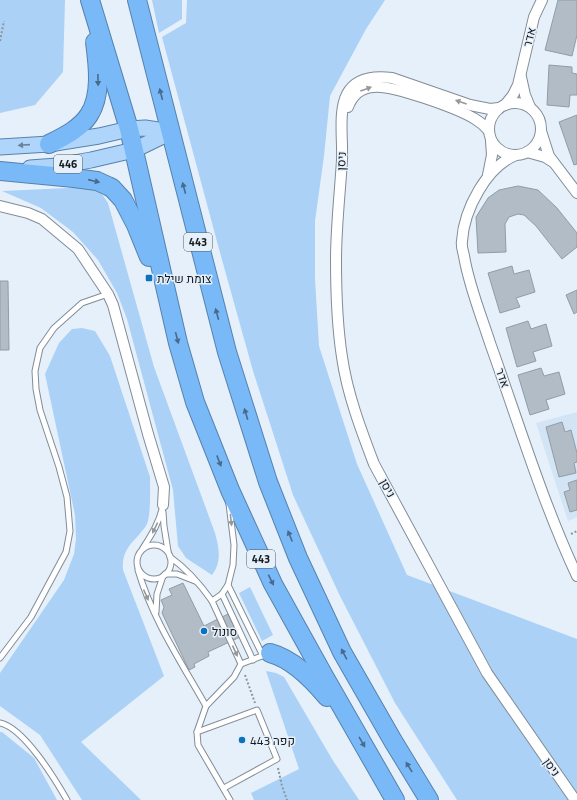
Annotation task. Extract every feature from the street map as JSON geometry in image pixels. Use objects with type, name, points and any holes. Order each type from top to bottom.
[{"type":"highway","name":"443","points":[[90,0],[129,129],[178,343],[195,402],[226,481],[273,584],[395,800]]},
{"type":"highway","points":[[49,144],[77,128],[89,116],[98,90],[97,58],[90,0]]},
{"type":"highway","name":"443","points":[[137,0],[227,352],[268,482],[298,558],[342,652],[393,742],[429,800]]},
{"type":"highway","points":[[0,171],[97,181],[112,188],[123,200],[136,225],[168,300]]},
{"type":"highway","points":[[267,654],[279,655],[312,679],[352,724]]},
{"type":"main road","name":"446","points":[[0,147],[49,144],[129,129],[145,128],[171,132]]},
{"type":"main road","name":"446","points":[[0,171],[57,166],[91,160],[134,150],[171,132]]},
{"type":"street","name":"אדר","points":[[502,106],[513,95],[518,85],[534,17],[542,0]]},
{"type":"street","name":"אדר","points":[[521,75],[522,87],[530,108]]},
{"type":"street","name":"ניסן","points":[[502,106],[490,109],[470,105],[392,78],[381,77],[370,78],[359,82],[351,88],[346,95],[342,113],[342,155],[336,259],[337,301],[342,357],[347,384],[364,439],[374,464],[487,674],[575,800]]},
{"type":"street","name":"ניסן","points":[[342,132],[349,104],[354,96],[371,87],[381,86],[396,89],[460,111],[476,119],[490,136]]},
{"type":"street","points":[[541,132],[538,143],[534,147],[526,152],[510,155],[499,150],[490,136],[490,121],[492,115],[502,106],[519,103],[530,108],[538,117],[549,156],[577,193]]},
{"type":"street","name":"אדר","points":[[487,177],[492,155],[490,136]]},
{"type":"street","points":[[526,152],[545,157],[555,163]]},
{"type":"street","name":"אדר","points":[[516,155],[507,159],[487,177],[476,196],[465,225],[462,242],[466,267],[479,310],[550,513],[577,576]]},
{"type":"street","points":[[0,206],[28,213],[42,219],[78,250],[108,294],[113,305],[164,487],[163,505]]},
{"type":"lane","points":[[0,658],[31,617],[66,552],[70,531],[67,497],[59,467],[40,410],[36,389],[35,371],[40,348],[54,328],[82,303],[108,294]]},
{"type":"lane","points":[[212,601],[222,594],[228,585],[233,565],[234,545],[226,481]]},
{"type":"lane","points":[[163,505],[154,532],[139,553],[137,559],[138,570],[143,588],[157,618],[206,706]]},
{"type":"lane","points":[[157,618],[155,609],[157,594],[164,575],[170,567],[164,526],[163,505]]},
{"type":"lane","points":[[142,549],[153,545],[164,548],[169,555],[181,564],[198,582],[212,601],[241,664]]},
{"type":"lane","points":[[138,570],[147,577],[158,578],[164,575],[177,574],[198,582]]},
{"type":"lane","points":[[228,585],[267,654],[241,664],[234,677],[206,706],[197,732],[198,745],[230,800]]},
{"type":"lane","points":[[222,594],[253,660]]},
{"type":"lane","points":[[197,732],[257,710],[277,759],[224,788]]},
{"type":"lane","points":[[0,723],[6,725],[26,742],[44,763],[68,800]]},
{"type":"path","points":[[0,41],[4,21]]},
{"type":"path","points":[[241,664],[257,710]]},
{"type":"path","points":[[277,759],[282,786],[287,800]]},
{"type":"shaded area","points":[[0,0],[65,0],[63,72],[35,105],[0,113]]},
{"type":"shaded area","points":[[152,0],[182,0],[182,19],[159,33]]},
{"type":"shaded area","points":[[187,0],[385,0],[366,29],[330,96],[315,221],[315,279],[319,346],[357,464],[407,575],[577,639],[577,800],[457,800],[395,703],[340,596],[293,495],[253,371],[162,37],[186,23]]},
{"type":"shaded area","points":[[90,187],[100,191],[108,203],[154,367],[215,533],[219,555],[217,565],[212,575],[186,558],[178,546],[173,490],[127,319],[117,293],[98,260],[73,232],[41,208],[2,191]]},
{"type":"shaded area","points":[[82,328],[95,331],[110,356],[150,477],[150,501],[147,524],[127,549],[124,555],[123,570],[164,676],[81,742],[141,800],[82,800],[40,735],[0,706],[0,673],[64,580],[74,554],[76,539],[75,515],[45,374],[59,343],[72,329]]},
{"type":"shaded area","points":[[577,412],[577,517],[568,521],[536,423]]},
{"type":"shaded area","points":[[250,587],[273,635],[262,641],[239,593]]},
{"type":"shaded area","points":[[266,671],[276,673],[284,677],[332,759],[359,800],[254,800],[251,793],[299,769]]},
{"type":"shaded area","points":[[0,732],[2,732],[34,758],[57,800],[0,800]]},
{"type":"building","points":[[558,0],[577,0],[577,35],[572,56],[545,50]]},
{"type":"building","points":[[549,65],[572,67],[572,73],[577,74],[577,95],[570,95],[569,107],[547,105]]},
{"type":"building","points":[[577,115],[577,164],[574,165],[559,122]]},
{"type":"building","points":[[518,186],[538,190],[557,208],[577,233],[577,247],[562,259],[536,226],[524,215],[518,214],[509,217],[505,224],[506,252],[478,253],[476,217],[488,198],[499,190]]},
{"type":"building","points":[[512,266],[514,274],[529,270],[535,292],[516,298],[520,307],[500,313],[488,273]]},
{"type":"building","points":[[0,281],[8,281],[9,350],[0,350]]},
{"type":"building","points":[[577,290],[577,312],[574,314],[566,295]]},
{"type":"building","points":[[528,321],[531,329],[546,324],[552,346],[533,352],[536,361],[517,367],[506,328]]},
{"type":"building","points":[[541,368],[544,376],[559,372],[565,394],[546,400],[549,409],[530,415],[518,375]]},
{"type":"building","points":[[562,422],[565,432],[571,430],[577,453],[577,462],[574,463],[576,473],[559,477],[546,427]]},
{"type":"building","points":[[577,480],[577,510],[570,512],[564,492],[570,490],[568,483]]},
{"type":"building","name":"סונול","points":[[183,583],[204,626],[228,614],[240,637],[208,652],[209,656],[194,664],[195,667],[189,670],[162,613],[164,607],[161,600],[172,595],[169,589]]},
{"type":"place","name":"צומת שילת","points":[[149,278]]},
{"type":"place","name":"סונול","points":[[204,631]]},
{"type":"place","name":"קפה 443","points":[[242,740]]}]
